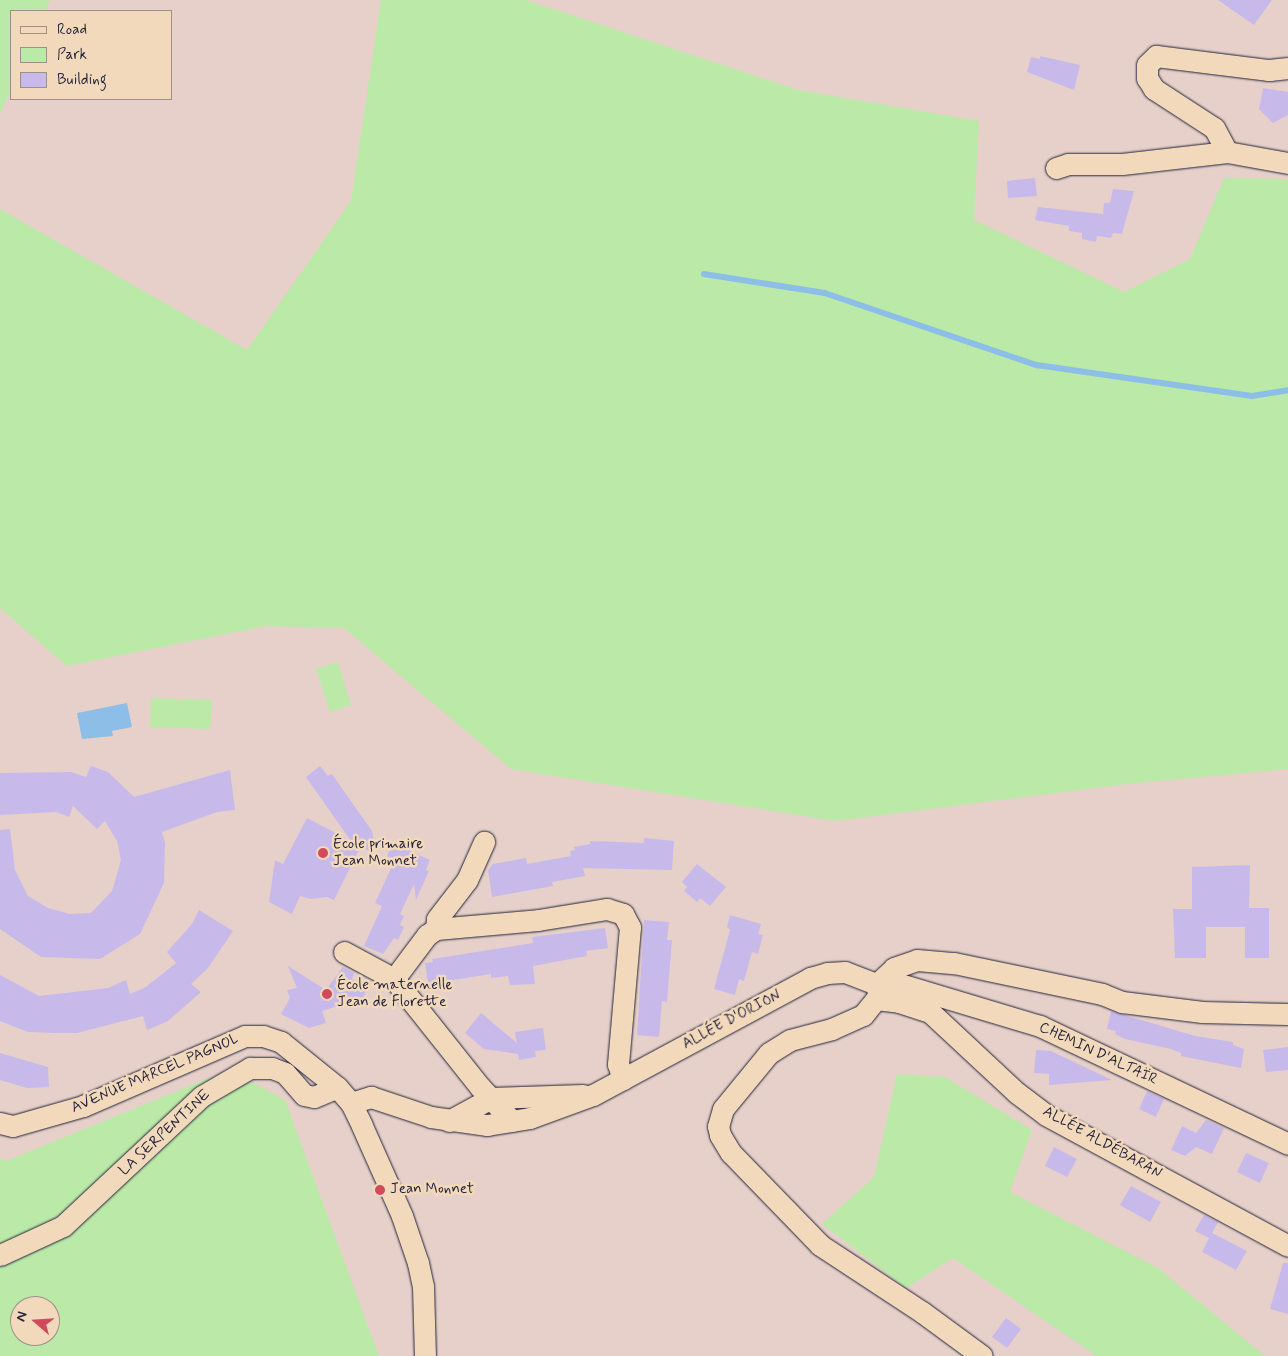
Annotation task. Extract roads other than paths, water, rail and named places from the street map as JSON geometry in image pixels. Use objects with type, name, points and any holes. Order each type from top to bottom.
[{"type":"street","points":[[1227,152],[1214,128],[1154,90],[1147,78],[1147,65],[1156,56],[1269,70],[1288,68]]},
{"type":"street","points":[[1056,168],[1068,164],[1122,164],[1227,152],[1288,164]]},
{"type":"street","points":[[436,929],[437,919],[467,880],[484,842]]},
{"type":"street","points":[[394,979],[427,935],[436,929],[538,920],[607,909],[623,914],[630,927],[618,1064],[623,1079]]},
{"type":"street","points":[[344,952],[394,979],[490,1098],[512,1121]]},
{"type":"street","points":[[982,1356],[922,1312],[820,1245],[731,1153],[720,1135],[718,1126],[723,1109],[769,1053],[790,1040],[832,1029],[863,1015],[894,968],[917,960],[954,962],[1092,992],[1122,1002],[1202,1012],[1288,1014]]},
{"type":"street","name":"ALLÉE D'ORION","points":[[351,1103],[371,1097],[449,1121],[487,1125],[512,1121],[557,1110],[593,1095],[810,978],[827,973],[845,972],[877,992]]},
{"type":"street","name":"CHEMIN D'ALTAÏR","points":[[877,992],[900,984],[962,1005],[1040,1026],[1288,1144]]},
{"type":"street","name":"ALLÉE ALDÉBARAN","points":[[877,992],[899,1002],[930,1012],[1046,1115],[1288,1246]]},
{"type":"street","points":[[946,1026],[950,1013],[962,1005]]},
{"type":"street","name":"AVENUE MARCEL PAGNOL","points":[[0,1124],[13,1126],[83,1106],[245,1036],[264,1036],[281,1042],[337,1087],[351,1103],[402,1216],[418,1263],[423,1286],[425,1356]]},
{"type":"street","name":"LA SERPENTINE","points":[[0,1255],[63,1226],[202,1096],[250,1068],[272,1068],[284,1073],[304,1094],[314,1096],[337,1087]]},
{"type":"street","name":"ALLÉE D'ORION","points":[[449,1121],[490,1098],[593,1095]]},
{"type":"water","points":[[127,703],[132,727],[112,731],[113,736],[82,739],[77,713]]},
{"type":"waterway","points":[[704,274],[825,293],[1037,365],[1252,396],[1288,390]]},
{"type":"place","name":"École primaire Jean Monnet","points":[[323,853]]},
{"type":"place","name":"École maternelle Jean de Florette","points":[[327,994]]},
{"type":"place","name":"Jean Monnet","points":[[380,1190]]}]
